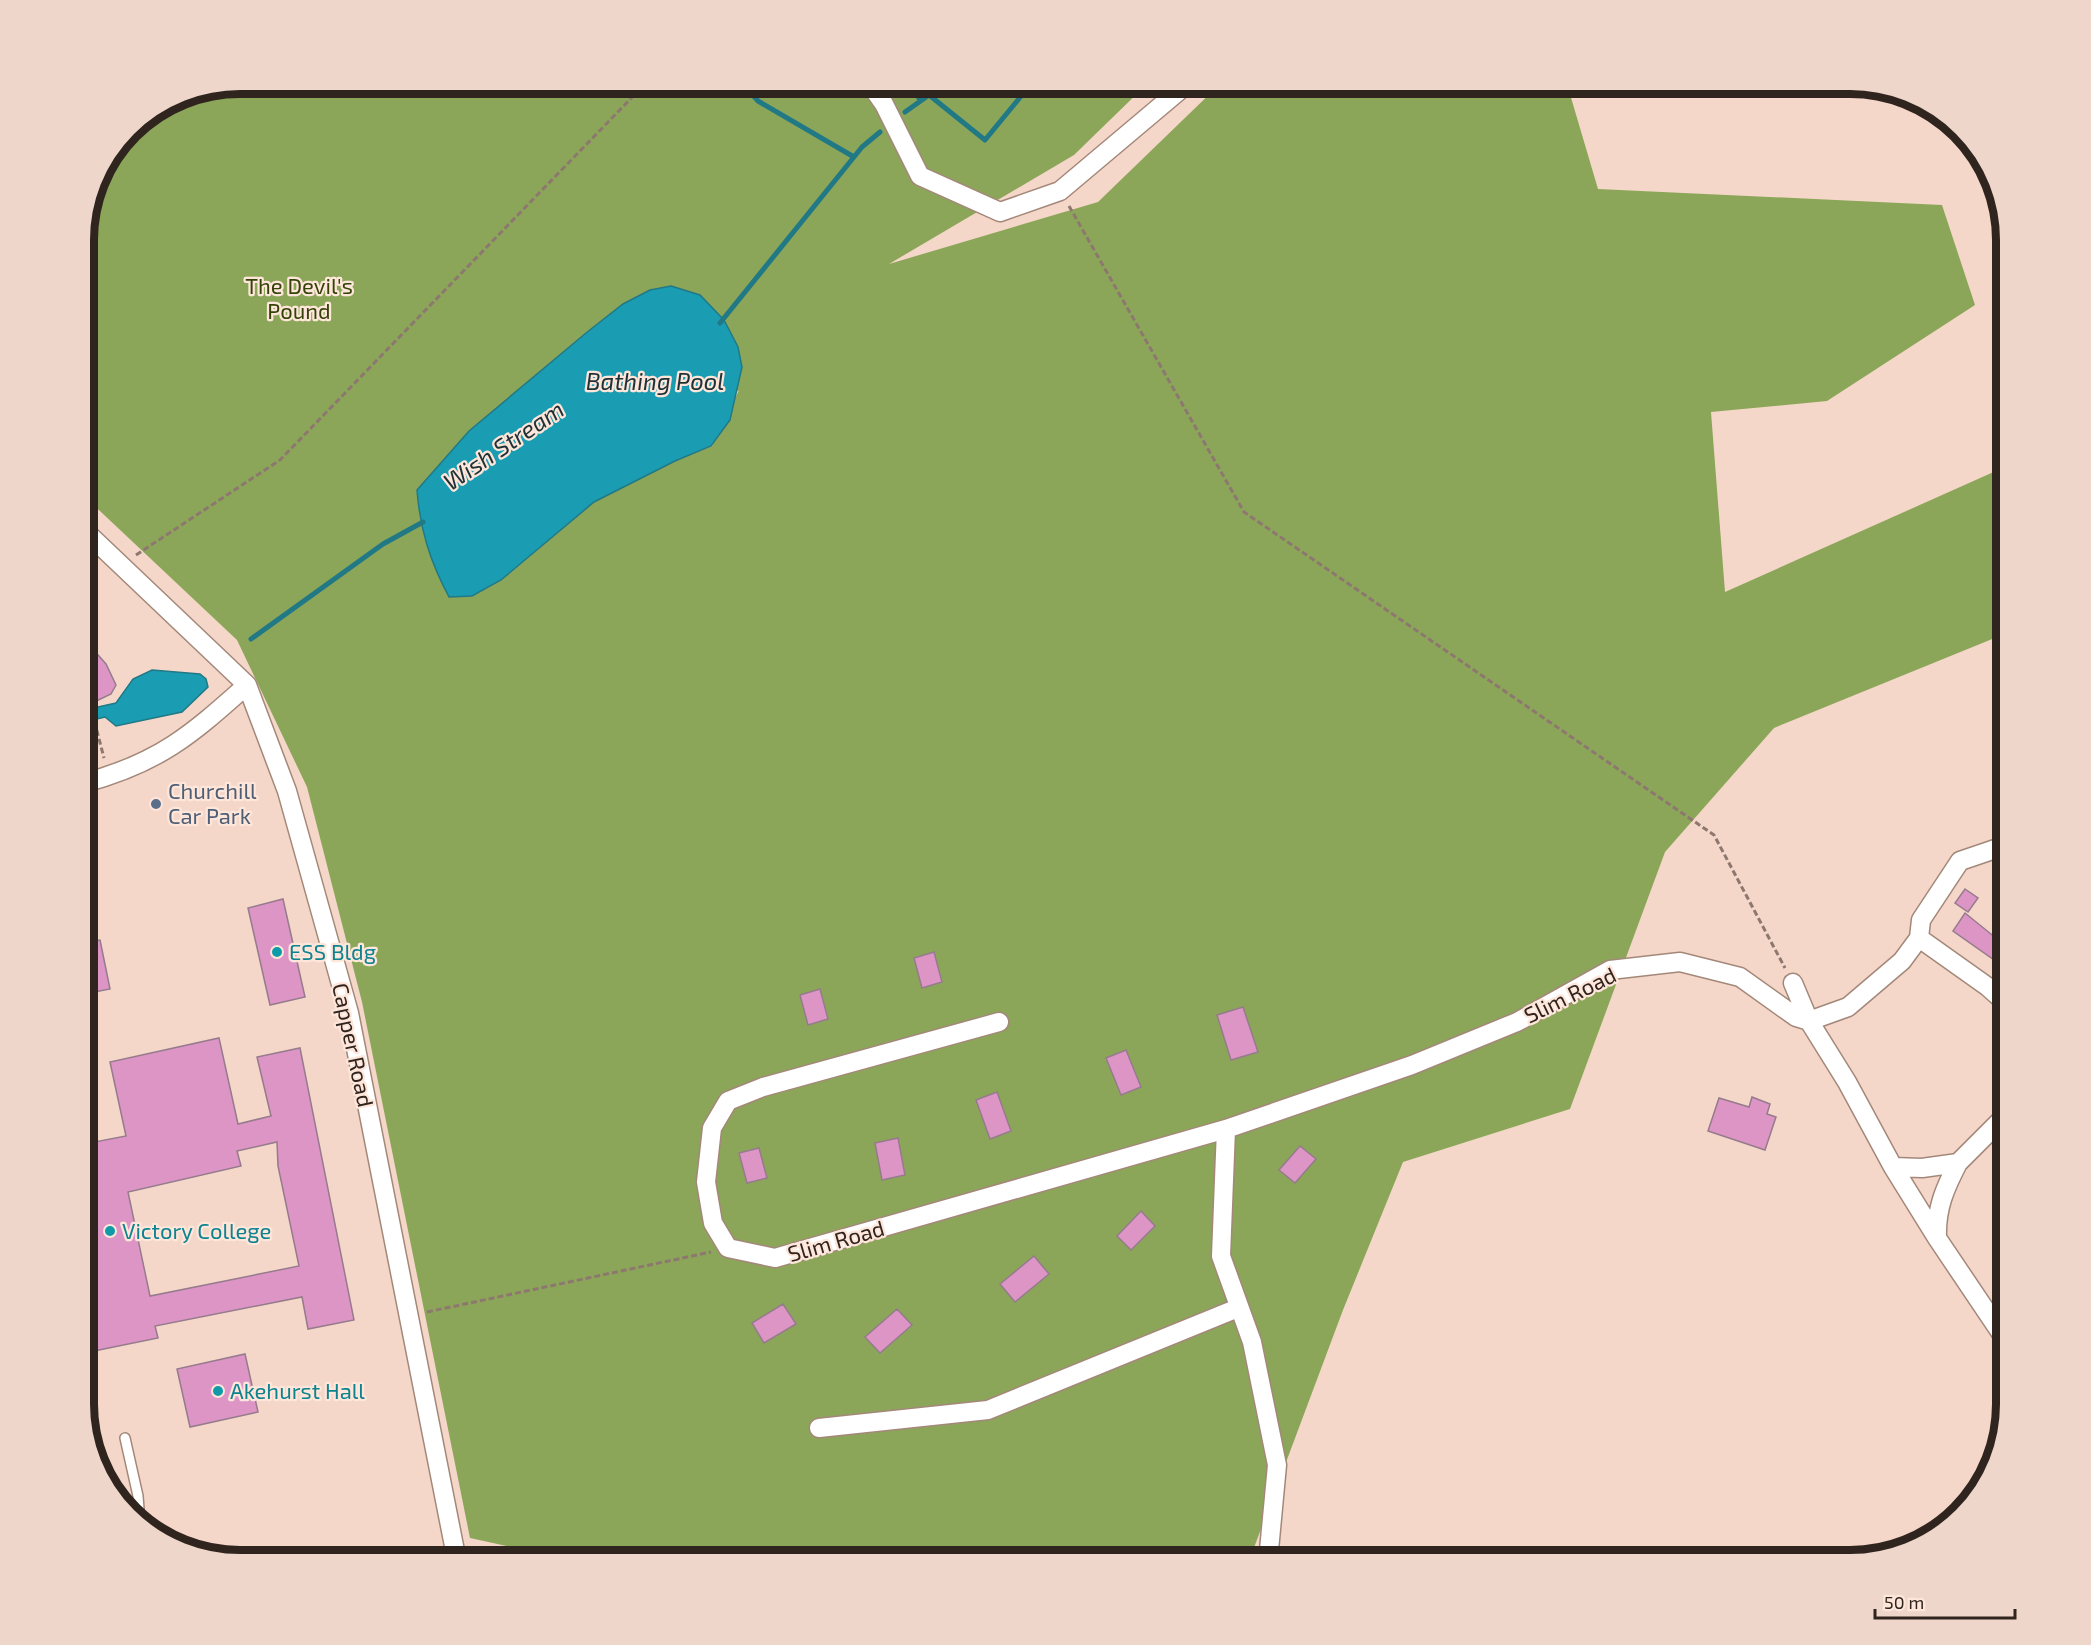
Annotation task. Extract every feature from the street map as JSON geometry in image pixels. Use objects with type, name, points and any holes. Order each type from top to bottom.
[{"type":"street","points":[[877,95],[920,176],[1000,212],[1060,191],[1175,94]]},
{"type":"street","name":"Capper Road","points":[[95,540],[247,685],[287,791],[349,1013],[455,1550]]},
{"type":"street","points":[[95,780],[150,761],[168,750],[247,685]]},
{"type":"street","points":[[1809,1021],[1848,1007],[1902,961],[1919,938],[1921,920],[1960,861],[1996,849]]},
{"type":"street","points":[[1919,938],[1996,994]]},
{"type":"street","name":"Slim Road","points":[[728,1248],[775,1258],[1226,1129],[1412,1065],[1506,1026],[1610,970],[1680,962],[1730,974],[1740,977],[1796,1017],[1809,1021]]},
{"type":"street","points":[[1793,983],[1809,1021],[1847,1082],[1893,1167],[1996,1326]]},
{"type":"street","points":[[728,1248],[713,1223],[706,1182],[712,1128],[728,1101],[763,1087],[999,1022]]},
{"type":"street","points":[[1937,1238],[1936,1217],[1941,1196],[1958,1163],[1996,1125]]},
{"type":"street","points":[[1226,1129],[1221,1256],[1252,1342],[1277,1466],[1269,1550]]},
{"type":"street","points":[[1893,1167],[1922,1168],[1958,1163]]},
{"type":"street","points":[[819,1428],[988,1410],[1238,1308]]},
{"type":"lane","points":[[125,1438],[139,1510]]},
{"type":"path","points":[[122,565],[280,460],[635,95]]},
{"type":"path","points":[[1060,191],[1244,512],[1714,835],[1793,983]]},
{"type":"path","points":[[95,723],[109,776]]},
{"type":"path","points":[[408,1316],[728,1248]]},
{"type":"green space","name":"The Devil's Pound","points":[[1136,94],[1074,155],[889,264],[1098,202],[1209,94],[1570,94],[1598,189],[1942,205],[1975,305],[1827,401],[1711,412],[1725,592],[1996,471],[1996,637],[1774,728],[1665,852],[1570,1109],[1403,1162],[1343,1310],[1253,1550],[525,1550],[470,1538],[362,1002],[307,787],[237,640],[95,506],[95,231],[99,202],[119,159],[144,131],[167,114],[193,102],[212,97],[231,95]],"holes":[[[739,390],[712,446],[675,461],[594,502],[501,580],[472,596]]]},
{"type":"water","name":"Bathing Pool","points":[[671,286],[700,295],[724,320],[738,347],[742,367],[730,420],[711,446],[675,461],[594,502],[501,580],[472,596],[449,597],[436,571],[427,545],[417,490],[469,431],[586,333],[623,304],[650,290]]},
{"type":"water","points":[[152,670],[200,674],[206,679],[208,687],[182,712],[116,726],[105,717],[95,719],[95,708],[116,703],[133,679]]},
{"type":"building","points":[[95,652],[106,664],[116,685],[111,694],[95,702]]},
{"type":"building","points":[[1965,889],[1978,898],[1968,912],[1955,903]]},
{"type":"building","name":"ESS Bldg","points":[[283,899],[305,997],[270,1005],[248,908]]},
{"type":"building","points":[[1965,913],[1996,938],[1996,961],[1953,931]]},
{"type":"building","points":[[100,940],[110,989],[95,992],[95,941]]},
{"type":"building","points":[[934,952],[942,982],[922,988],[914,958]]},
{"type":"building","points":[[820,989],[828,1019],[808,1025],[800,995]]},
{"type":"building","points":[[1243,1007],[1258,1052],[1231,1060],[1217,1015]]},
{"type":"building","name":"Victory College","points":[[219,1038],[238,1124],[271,1116],[257,1057],[300,1048],[354,1320],[308,1329],[302,1297],[155,1326],[158,1338],[95,1351],[95,1142],[126,1136],[110,1062]],"holes":[[[277,1142],[278,1166],[299,1266],[150,1296],[128,1192],[241,1166],[237,1151]]]},
{"type":"building","points":[[1126,1050],[1141,1087],[1121,1095],[1106,1058]]},
{"type":"building","points":[[997,1092],[1011,1131],[990,1139],[976,1100]]},
{"type":"building","points":[[1752,1097],[1770,1104],[1767,1114],[1776,1117],[1765,1150],[1708,1131],[1719,1098],[1749,1107]]},
{"type":"building","points":[[898,1138],[905,1175],[882,1180],[875,1143]]},
{"type":"building","points":[[1300,1146],[1316,1159],[1295,1183],[1279,1170]]},
{"type":"building","points":[[759,1148],[767,1178],[747,1183],[739,1153]]},
{"type":"building","points":[[1141,1211],[1155,1226],[1131,1250],[1117,1236]]},
{"type":"building","points":[[1034,1256],[1049,1274],[1015,1302],[1000,1284]]},
{"type":"building","points":[[783,1304],[796,1324],[764,1343],[752,1323]]},
{"type":"building","points":[[897,1309],[912,1325],[880,1353],[865,1337]]},
{"type":"building","name":"Akehurst Hall","points":[[245,1354],[258,1412],[190,1427],[177,1369]]},
{"type":"waterway","points":[[752,95],[758,101],[854,157]]},
{"type":"waterway","points":[[917,95],[920,100]]},
{"type":"waterway","name":"Wish Stream","points":[[929,95],[985,140],[1022,95]]},
{"type":"waterway","name":"Wish Stream","points":[[905,112],[929,95]]},
{"type":"waterway","name":"Wish Stream","points":[[720,323],[862,147],[880,132]]},
{"type":"waterway","name":"Wish Stream","points":[[251,639],[383,544],[423,522]]},
{"type":"place","name":"Churchill Car Park","points":[[156,804]]},
{"type":"place","name":"ESS Bldg","points":[[277,952]]},
{"type":"place","name":"Victory College","points":[[110,1231]]},
{"type":"place","name":"Akehurst Hall","points":[[218,1391]]}]
